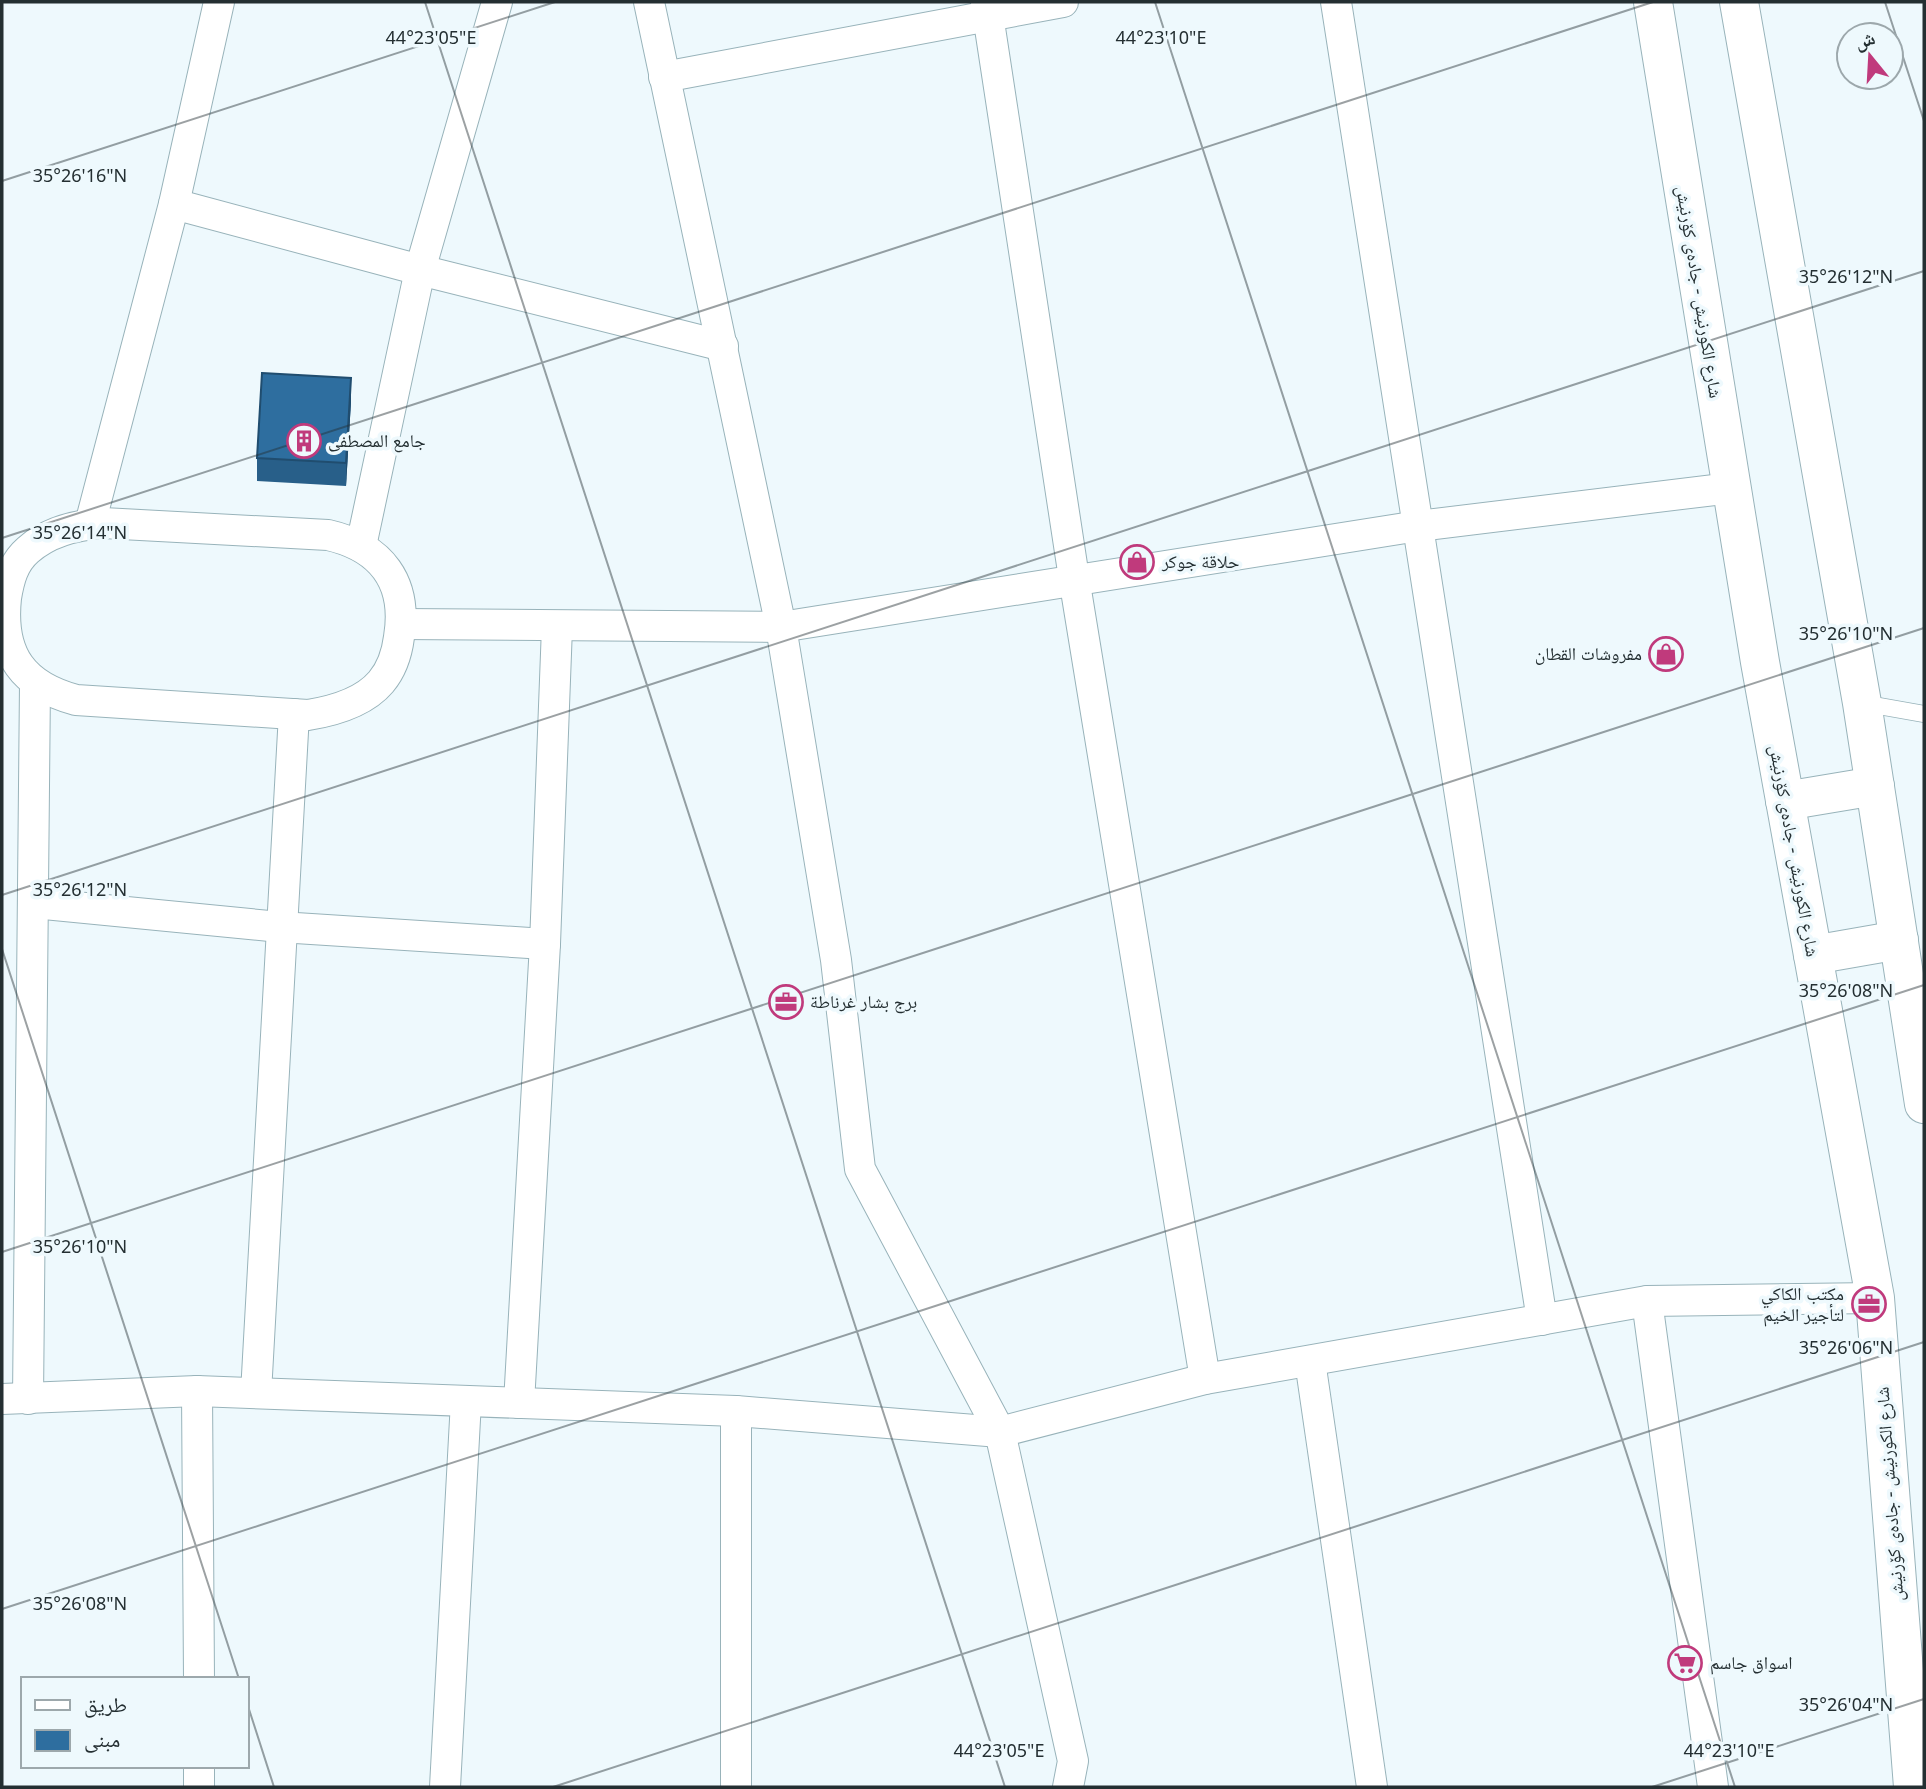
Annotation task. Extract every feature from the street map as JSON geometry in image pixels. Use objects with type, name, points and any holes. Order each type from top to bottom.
[{"type":"main road","name":"شارع الكورنيش - جادەی کۆرنیش","points":[[1653,2],[1731,488],[1875,1298],[1913,1787]]},
{"type":"main road","points":[[1739,2],[1862,703],[1924,1104]]},
{"type":"main road","points":[[1785,801],[1875,786]]},
{"type":"main road","points":[[1813,955],[1899,940]]},
{"type":"street","points":[[90,524],[174,204],[219,2]]},
{"type":"street","points":[[361,547],[420,270],[497,2]]},
{"type":"street","points":[[649,2],[781,626],[836,960],[860,1169],[1000,1432],[1073,1761],[1068,1787]]},
{"type":"street","points":[[664,76],[987,8],[1063,2]]},
{"type":"street","points":[[1336,2],[1542,1320]]},
{"type":"street","points":[[987,8],[1074,578],[1205,1379]]},
{"type":"street","points":[[174,204],[420,270],[723,346]]},
{"type":"street","points":[[401,624],[558,627],[781,626],[1418,526],[1731,488]]},
{"type":"street","points":[[90,524],[328,535],[351,540],[361,547],[372,553],[390,574],[398,589],[401,624],[391,667],[380,683],[346,705],[324,712],[294,713],[76,700],[47,692],[35,684],[8,652],[4,597],[12,571],[27,551],[52,534],[90,524]]},
{"type":"street","points":[[519,1403],[545,943],[558,627]]},
{"type":"street","points":[[35,684],[34,903],[15,1399],[197,1391],[736,1411],[1000,1432],[1205,1379],[1647,1301],[1875,1298]]},
{"type":"street","points":[[256,1393],[294,713]]},
{"type":"street","points":[[34,903],[280,928],[545,943]]},
{"type":"street","points":[[1647,1301],[1713,1787]]},
{"type":"street","points":[[1310,1361],[1372,1787]]},
{"type":"street","points":[[197,1391],[199,1677]]},
{"type":"street","points":[[444,1787],[466,1401]]},
{"type":"street","points":[[736,1411],[736,1787]]},
{"type":"street","points":[[199,1768],[199,1787]]},
{"type":"lane","points":[[1862,703],[1924,714]]},
{"type":"building","name":"جامع المصطفى","points":[[262,373],[351,378],[346,463],[257,458]]},
{"type":"place","name":"جامع المصطفى","points":[[304,441]]},
{"type":"place","name":"حلاقة جوكر","points":[[1137,562]]},
{"type":"place","name":"مفروشات القطان","points":[[1666,654]]},
{"type":"place","name":"برج بشار غرناطة","points":[[786,1002]]},
{"type":"place","name":"مكتب الكاكي لتأجير الخيم","points":[[1869,1304]]},
{"type":"place","name":"اسواق جاسم","points":[[1685,1663]]}]
